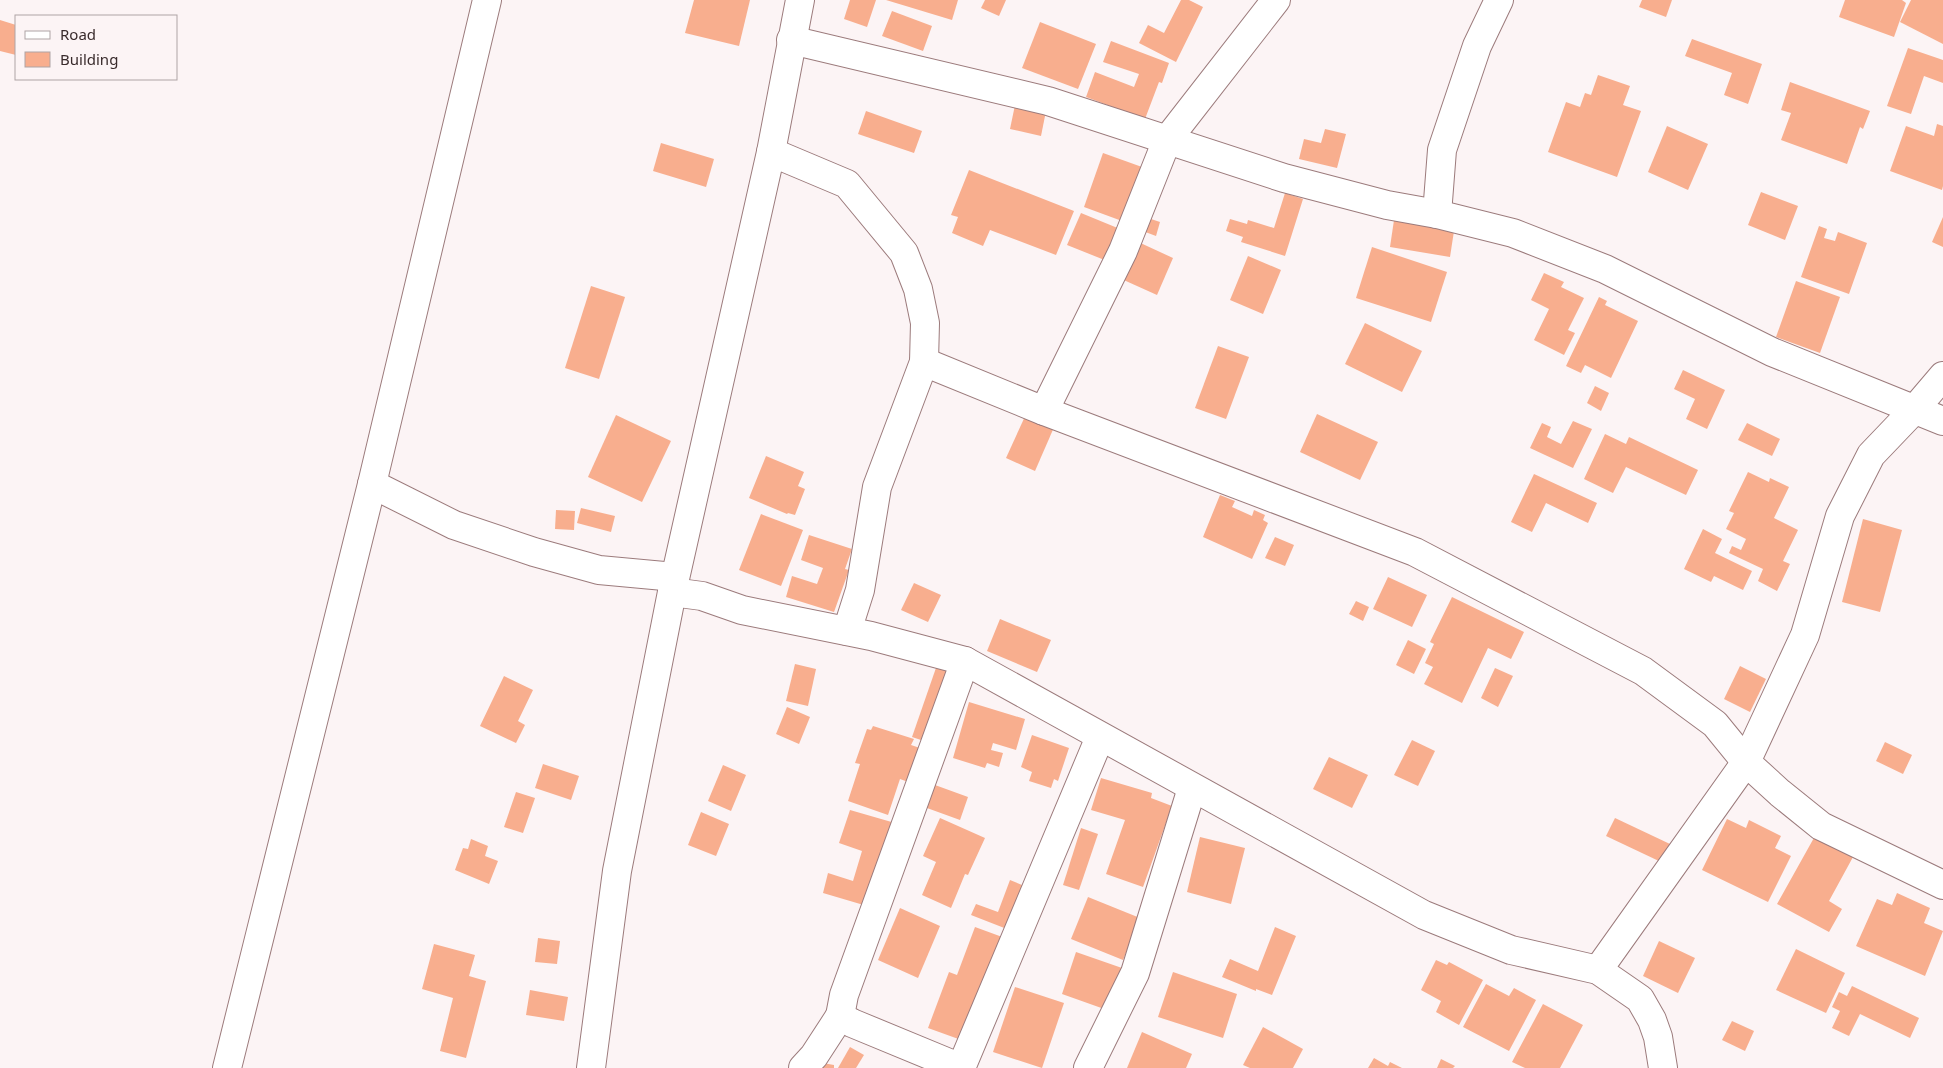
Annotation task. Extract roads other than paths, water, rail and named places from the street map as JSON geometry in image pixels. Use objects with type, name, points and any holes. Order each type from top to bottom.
[{"type":"main road","points":[[227,1068],[372,484],[487,0]]},
{"type":"main road","points":[[591,1068],[618,871],[673,585],[771,152],[800,0]]},
{"type":"main road","points":[[1044,411],[1123,251],[1167,140],[1276,0]]},
{"type":"main road","points":[[1437,214],[1442,150],[1476,46],[1499,0]]},
{"type":"main road","points":[[791,40],[1048,101],[1284,178],[1387,205],[1437,214],[1514,233],[1605,269],[1772,352],[1943,421]]},
{"type":"main road","points":[[771,152],[847,184],[904,253],[918,289],[925,323],[924,362],[877,486],[860,590],[847,631]]},
{"type":"main road","points":[[924,362],[1044,411],[1414,552],[1643,671],[1715,724],[1746,762],[1780,793],[1821,826],[1943,885]]},
{"type":"main road","points":[[1598,970],[1746,762],[1805,635],[1840,516],[1871,456],[1943,376]]},
{"type":"main road","points":[[372,484],[454,525],[534,552],[599,570],[673,585],[742,610],[847,631],[964,661],[1424,915],[1511,950],[1598,970],[1640,999],[1652,1020],[1658,1037],[1663,1068]]},
{"type":"main road","points":[[803,1068],[814,1056],[840,1016],[844,995],[964,661]]},
{"type":"main road","points":[[840,1016],[852,1023],[961,1068],[1100,737]]},
{"type":"main road","points":[[1088,1068],[1135,973],[1192,788]]}]
